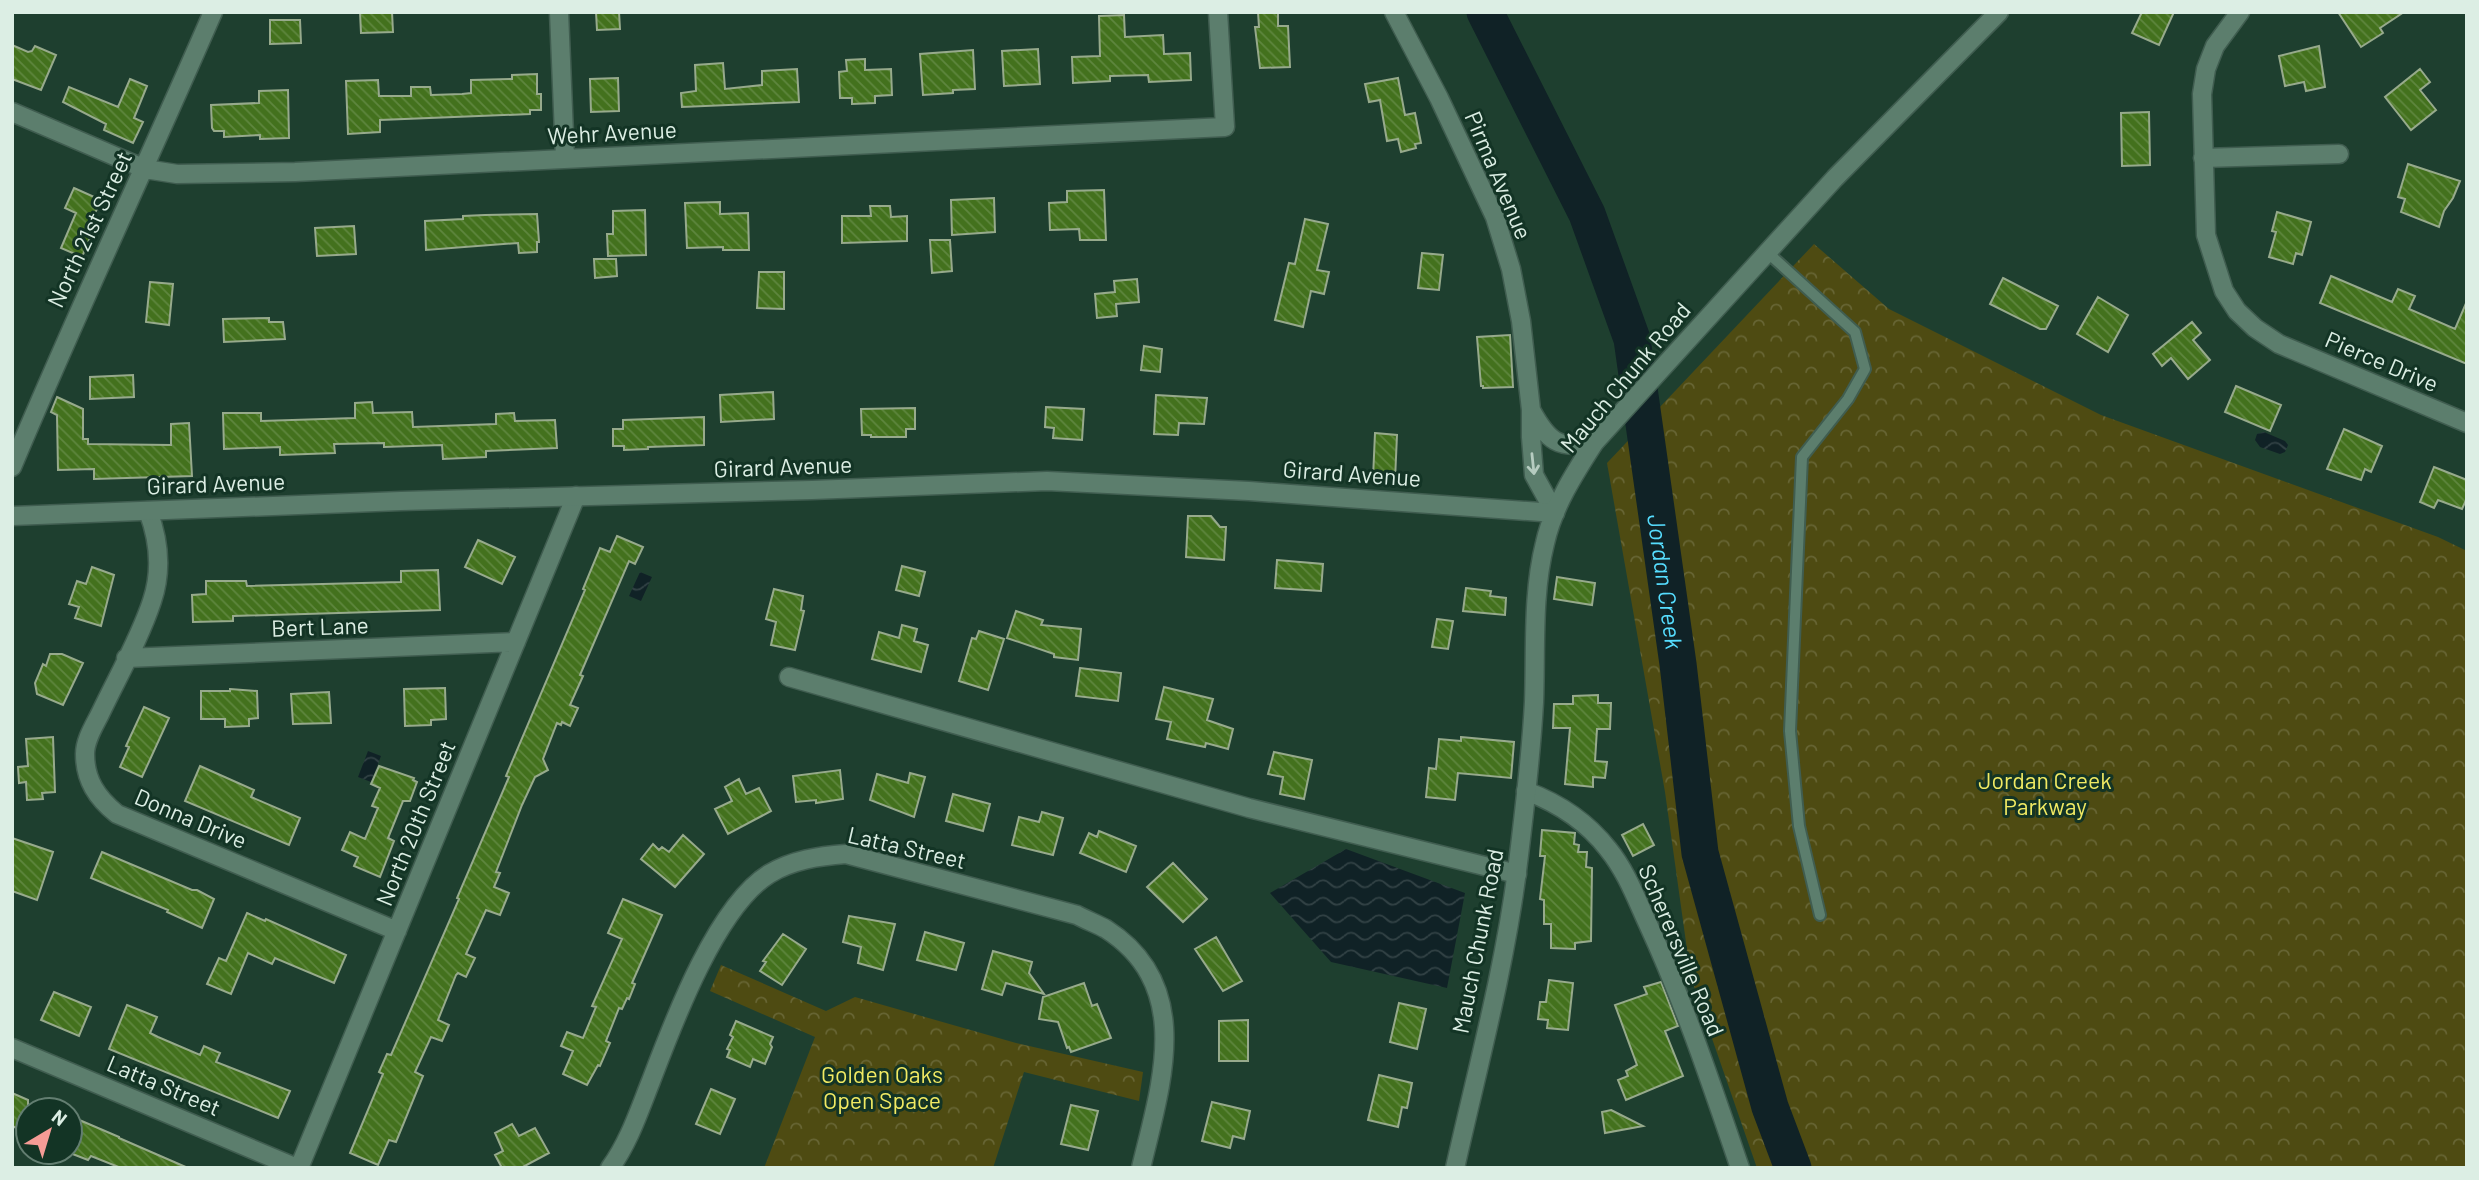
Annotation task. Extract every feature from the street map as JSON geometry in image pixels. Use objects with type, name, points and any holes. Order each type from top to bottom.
[{"type":"street","name":"North 21st Street","points":[[12,467],[63,344],[145,169],[213,12]]},
{"type":"street","points":[[559,12],[565,159]]},
{"type":"street","name":"Wehr Avenue","points":[[12,112],[145,169],[177,174],[295,173],[1225,127],[1218,12]]},
{"type":"street","name":"Pirma Avenue","points":[[1394,12],[1439,98],[1495,217],[1511,269],[1521,321],[1531,410],[1534,475],[1555,513]]},
{"type":"street","name":"Mauch Chunk Road","points":[[1455,1168],[1505,945],[1517,874],[1534,704],[1539,573],[1555,513],[1594,443],[1906,104],[1999,12]]},
{"type":"street","name":"Pierce Drive","points":[[2240,12],[2215,46],[2206,69],[2202,94],[2206,235],[2224,291],[2237,311],[2255,328],[2279,344],[2467,423]]},
{"type":"street","points":[[2203,158],[2339,154]]},
{"type":"street","points":[[1531,410],[1542,429],[1563,445],[1576,447],[1594,443]]},
{"type":"street","name":"Girard Avenue","points":[[12,516],[1047,481],[1291,494],[1555,513]]},
{"type":"street","name":"North 20th Street","points":[[298,1168],[576,496]]},
{"type":"street","name":"Donna Drive","points":[[148,511],[158,549],[158,576],[152,601],[86,744],[87,772],[93,789],[104,804],[117,814],[397,931]]},
{"type":"street","name":"Bert Lane","points":[[127,658],[516,642]]},
{"type":"street","points":[[789,677],[1249,808],[1517,874]]},
{"type":"street","name":"Scherersville Road","points":[[1526,791],[1566,810],[1591,830],[1623,870],[1663,957],[1740,1168]]},
{"type":"street","name":"Latta Street","points":[[610,1168],[632,1129],[691,986],[721,926],[736,905],[771,873],[820,856],[846,855],[1077,915],[1105,929],[1126,945],[1141,962],[1154,985],[1162,1006],[1166,1032],[1165,1054],[1141,1168]]},
{"type":"street","name":"Latta Street","points":[[12,1048],[298,1168]]},
{"type":"lane","points":[[1767,252],[1855,332],[1865,369],[1848,399],[1802,457],[1790,730],[1799,826],[1820,915]]},
{"type":"green space","name":"Jordan Creek Parkway","points":[[1814,244],[1889,309],[2101,415],[2438,537],[2467,551],[2467,1168],[1757,1168],[1691,978],[1665,792],[1607,463]]},
{"type":"green space","name":"Golden Oaks Open Space","points":[[721,965],[826,1011],[855,997],[1016,1043],[1143,1072],[1139,1101],[1024,1072],[993,1168],[764,1168],[815,1037],[710,991]]},
{"type":"water","points":[[2264,432],[2285,441],[2288,445],[2285,452],[2280,454],[2260,447],[2255,440],[2257,434]]},
{"type":"water","points":[[640,572],[652,577],[641,601],[629,596]]},
{"type":"water","points":[[368,751],[381,756],[371,782],[358,777]]},
{"type":"water","points":[[1346,849],[1465,893],[1447,988],[1331,962],[1270,893]]},
{"type":"building","points":[[360,12],[392,12],[393,32],[361,33]]},
{"type":"building","points":[[596,12],[619,12],[620,29],[597,30]]},
{"type":"building","points":[[1258,12],[1278,12],[1278,26],[1288,26],[1290,67],[1260,68],[1255,27],[1259,27]]},
{"type":"building","points":[[2142,12],[2174,12],[2159,45],[2132,33]]},
{"type":"building","points":[[2338,12],[2404,12],[2380,28],[2383,33],[2361,47]]},
{"type":"building","points":[[1124,15],[1125,37],[1163,35],[1164,54],[1190,53],[1191,80],[1149,82],[1148,75],[1110,76],[1110,81],[1073,83],[1072,57],[1100,56],[1099,16]]},
{"type":"building","points":[[270,20],[300,20],[301,43],[270,44]]},
{"type":"building","points":[[12,45],[28,52],[35,46],[56,55],[41,90],[12,79]]},
{"type":"building","points":[[2319,46],[2325,87],[2306,91],[2304,82],[2285,86],[2279,56]]},
{"type":"building","points":[[1038,49],[1040,84],[1004,86],[1002,51]]},
{"type":"building","points":[[973,50],[975,89],[923,95],[920,54]]},
{"type":"building","points":[[865,59],[865,70],[891,69],[892,95],[875,96],[875,103],[852,104],[852,98],[840,98],[839,72],[847,71],[846,60]]},
{"type":"building","points":[[723,63],[725,89],[762,85],[762,71],[797,69],[799,102],[682,107],[681,93],[696,91],[695,65]]},
{"type":"building","points":[[2420,69],[2430,82],[2420,90],[2436,110],[2411,130],[2385,97]]},
{"type":"building","points":[[537,74],[537,94],[541,94],[541,110],[530,110],[530,114],[380,120],[380,132],[348,134],[346,81],[378,80],[379,96],[411,96],[411,87],[430,87],[431,95],[462,94],[471,93],[471,80],[512,79],[512,75]]},
{"type":"building","points":[[618,78],[619,111],[591,112],[590,79]]},
{"type":"building","points":[[1398,78],[1405,115],[1415,113],[1421,143],[1415,144],[1416,148],[1401,152],[1398,139],[1387,141],[1380,100],[1369,102],[1365,84]]},
{"type":"building","points":[[130,79],[147,86],[134,118],[143,122],[133,143],[104,130],[106,124],[63,102],[69,87],[118,107]]},
{"type":"building","points":[[288,90],[289,138],[260,139],[260,135],[224,137],[224,131],[214,131],[212,128],[211,105],[259,103],[259,91]]},
{"type":"building","points":[[2149,112],[2150,165],[2122,166],[2121,113]]},
{"type":"building","points":[[2408,164],[2460,181],[2439,227],[2401,212],[2405,199],[2398,197]]},
{"type":"building","points":[[74,188],[101,200],[90,224],[95,226],[82,257],[61,248],[76,213],[65,208]]},
{"type":"building","points":[[1104,190],[1106,240],[1080,240],[1079,229],[1050,230],[1049,203],[1067,202],[1067,191]]},
{"type":"building","points":[[994,198],[995,232],[952,235],[951,200]]},
{"type":"building","points":[[720,202],[720,214],[748,213],[749,250],[723,250],[723,247],[687,248],[685,203]]},
{"type":"building","points":[[870,206],[890,206],[891,217],[907,216],[907,241],[842,243],[842,216],[871,216]]},
{"type":"building","points":[[645,210],[646,255],[608,256],[607,234],[613,234],[613,211]]},
{"type":"building","points":[[2277,212],[2311,222],[2302,255],[2296,253],[2293,264],[2269,257],[2276,232],[2272,231]]},
{"type":"building","points":[[537,214],[537,252],[519,253],[518,243],[426,250],[425,221],[463,219],[463,216]]},
{"type":"building","points":[[1305,219],[1328,224],[1317,270],[1329,272],[1324,294],[1311,291],[1303,327],[1275,320],[1289,263],[1295,264]]},
{"type":"building","points":[[354,226],[356,254],[317,256],[315,228]]},
{"type":"building","points":[[930,240],[950,240],[952,271],[932,273]]},
{"type":"building","points":[[1422,253],[1443,255],[1439,290],[1418,288]]},
{"type":"building","points":[[594,259],[616,259],[617,276],[595,278]]},
{"type":"building","points":[[759,272],[784,272],[784,309],[757,308]]},
{"type":"building","points":[[2331,276],[2392,302],[2398,289],[2415,296],[2409,309],[2455,329],[2467,301],[2467,364],[2320,303]]},
{"type":"building","points":[[2003,278],[2058,306],[2046,329],[2040,329],[1990,304]]},
{"type":"building","points":[[1137,279],[1139,302],[1116,304],[1117,316],[1097,318],[1095,294],[1115,292],[1114,281]]},
{"type":"building","points":[[150,282],[173,284],[169,325],[146,322]]},
{"type":"building","points":[[2098,297],[2128,315],[2108,352],[2077,334]]},
{"type":"building","points":[[269,318],[269,322],[283,322],[285,339],[224,342],[223,319]]},
{"type":"building","points":[[2192,322],[2201,333],[2193,340],[2210,360],[2188,379],[2171,358],[2162,366],[2153,354]]},
{"type":"building","points":[[1510,335],[1513,387],[1483,388],[1477,337]]},
{"type":"building","points":[[1144,346],[1162,349],[1160,372],[1141,370]]},
{"type":"building","points":[[133,375],[134,397],[90,399],[90,377]]},
{"type":"building","points":[[2236,386],[2281,405],[2270,431],[2225,412]]},
{"type":"building","points":[[773,392],[774,419],[721,422],[720,395]]},
{"type":"building","points":[[1156,395],[1207,398],[1204,424],[1179,423],[1178,435],[1154,434]]},
{"type":"building","points":[[57,397],[83,409],[83,439],[88,439],[88,444],[171,445],[171,424],[189,423],[192,476],[94,479],[94,469],[58,470],[57,415],[51,412]]},
{"type":"building","points":[[372,402],[373,413],[412,412],[413,427],[496,424],[496,414],[514,413],[515,421],[555,420],[557,448],[486,451],[486,457],[443,459],[442,445],[384,447],[384,443],[334,444],[335,453],[280,455],[280,447],[224,449],[223,413],[261,413],[261,421],[355,418],[355,403]]},
{"type":"building","points":[[1046,407],[1084,409],[1082,440],[1053,438],[1054,428],[1045,427]]},
{"type":"building","points":[[915,408],[915,429],[906,429],[906,437],[862,435],[861,409]]},
{"type":"building","points":[[704,417],[704,445],[624,450],[624,446],[613,446],[613,429],[623,429],[623,420]]},
{"type":"building","points":[[2344,429],[2382,446],[2371,472],[2365,469],[2361,480],[2327,469]]},
{"type":"building","points":[[1375,433],[1397,435],[1395,480],[1373,478]]},
{"type":"building","points":[[2434,467],[2467,480],[2467,498],[2462,509],[2438,500],[2434,508],[2420,502]]},
{"type":"building","points":[[1188,516],[1211,516],[1220,527],[1226,527],[1224,560],[1186,557]]},
{"type":"building","points":[[617,536],[643,547],[635,564],[629,561],[580,675],[583,676],[570,705],[578,708],[570,726],[557,723],[543,759],[548,770],[535,777],[522,805],[496,872],[500,873],[494,887],[509,893],[500,915],[486,910],[466,954],[475,958],[466,977],[458,973],[456,975],[438,1020],[449,1025],[442,1041],[431,1037],[415,1072],[423,1076],[396,1142],[389,1140],[378,1165],[350,1153],[383,1074],[379,1072],[387,1054],[391,1055],[459,899],[457,898],[509,777],[506,776],[585,590],[583,589],[600,548],[610,552]]},
{"type":"building","points":[[478,540],[515,557],[502,584],[465,567]]},
{"type":"building","points":[[1277,560],[1323,564],[1321,591],[1275,588]]},
{"type":"building","points":[[902,566],[925,572],[919,596],[896,590]]},
{"type":"building","points":[[92,567],[114,575],[101,626],[75,618],[79,607],[69,604],[77,581],[86,584]]},
{"type":"building","points":[[438,570],[440,610],[233,616],[233,621],[193,622],[192,595],[206,594],[206,581],[246,581],[247,586],[401,582],[401,571]]},
{"type":"building","points":[[1557,577],[1595,583],[1592,605],[1554,599]]},
{"type":"building","points":[[1466,588],[1491,591],[1490,596],[1506,598],[1505,615],[1463,611]]},
{"type":"building","points":[[774,589],[803,596],[801,610],[804,611],[795,650],[771,645],[776,622],[766,619]]},
{"type":"building","points":[[1016,611],[1043,620],[1041,625],[1081,629],[1078,660],[1054,657],[1054,654],[1007,638]]},
{"type":"building","points":[[1437,619],[1453,621],[1448,649],[1432,647]]},
{"type":"building","points":[[902,625],[917,629],[914,641],[928,645],[921,672],[872,659],[879,632],[899,638]]},
{"type":"building","points":[[979,631],[1004,639],[988,690],[959,681],[972,638],[976,639]]},
{"type":"building","points":[[50,654],[62,654],[83,663],[63,705],[37,694],[35,683]]},
{"type":"building","points":[[1080,668],[1121,673],[1118,701],[1076,696]]},
{"type":"building","points":[[1164,687],[1213,699],[1207,720],[1233,729],[1228,749],[1206,743],[1205,747],[1167,739],[1171,722],[1156,719]]},
{"type":"building","points":[[445,688],[446,719],[431,720],[431,725],[405,726],[404,689]]},
{"type":"building","points":[[201,691],[257,691],[258,718],[249,719],[249,726],[225,727],[225,719],[201,719]]},
{"type":"building","points":[[329,692],[331,723],[293,724],[291,694]]},
{"type":"building","points":[[1598,695],[1598,703],[1611,703],[1610,729],[1597,729],[1595,761],[1607,762],[1605,778],[1593,777],[1593,787],[1565,784],[1570,728],[1553,728],[1554,704],[1573,704],[1573,696]]},
{"type":"building","points":[[144,707],[169,718],[142,777],[120,767],[129,747],[126,746]]},
{"type":"building","points":[[53,737],[55,792],[42,793],[43,799],[27,800],[26,782],[19,783],[18,767],[28,766],[26,739]]},
{"type":"building","points":[[1461,737],[1514,742],[1511,778],[1458,773],[1455,800],[1426,797],[1429,768],[1436,769],[1439,739],[1461,741]]},
{"type":"building","points":[[1274,752],[1312,760],[1304,799],[1280,794],[1283,777],[1268,774]]},
{"type":"building","points":[[200,766],[254,790],[251,797],[300,818],[289,845],[185,801]]},
{"type":"building","points":[[379,766],[414,778],[417,782],[410,801],[403,801],[388,838],[394,841],[380,877],[354,866],[358,857],[342,850],[350,832],[365,839],[378,808],[372,806],[380,788],[371,784]]},
{"type":"building","points":[[840,770],[843,799],[816,803],[816,800],[796,802],[793,776]]},
{"type":"building","points":[[910,773],[925,777],[914,817],[870,800],[877,774],[908,783]]},
{"type":"building","points":[[739,779],[746,794],[759,788],[771,811],[728,834],[715,809],[732,801],[725,787]]},
{"type":"building","points":[[953,794],[990,804],[983,831],[946,821]]},
{"type":"building","points":[[1042,812],[1063,818],[1053,855],[1012,845],[1019,817],[1039,822]]},
{"type":"building","points":[[1643,824],[1654,845],[1633,856],[1622,835]]},
{"type":"building","points":[[1542,830],[1575,833],[1574,844],[1579,845],[1578,852],[1587,852],[1586,867],[1592,868],[1591,941],[1575,943],[1575,949],[1551,948],[1551,924],[1544,924],[1544,900],[1540,899],[1545,856],[1540,856]]},
{"type":"building","points":[[1099,831],[1136,846],[1126,872],[1080,853],[1089,833],[1097,837]]},
{"type":"building","points":[[683,835],[704,854],[675,887],[641,859],[653,844],[659,850],[662,847],[669,852]]},
{"type":"building","points":[[12,838],[53,852],[37,900],[12,891]]},
{"type":"building","points":[[102,852],[214,899],[202,928],[167,912],[168,910],[91,878]]},
{"type":"building","points":[[1173,863],[1207,899],[1183,922],[1147,887]]},
{"type":"building","points":[[623,899],[662,915],[632,983],[635,984],[629,999],[627,998],[622,1009],[619,1008],[606,1041],[610,1043],[600,1066],[598,1065],[587,1085],[563,1074],[573,1051],[561,1046],[567,1032],[583,1038],[596,1007],[592,1006],[622,939],[608,933]]},
{"type":"building","points":[[247,913],[346,955],[334,983],[275,958],[272,964],[248,953],[231,994],[207,984],[219,958],[226,961]]},
{"type":"building","points":[[849,916],[895,924],[883,970],[858,963],[861,947],[843,942]]},
{"type":"building","points":[[925,932],[964,943],[956,970],[917,960]]},
{"type":"building","points":[[783,934],[806,949],[782,985],[760,971],[766,962],[763,961]]},
{"type":"building","points":[[1216,937],[1242,981],[1223,991],[1195,949]]},
{"type":"building","points":[[993,951],[1032,962],[1029,973],[1044,994],[1006,983],[1002,995],[982,989]]},
{"type":"building","points":[[1549,980],[1573,983],[1568,1030],[1547,1028],[1548,1020],[1538,1019],[1540,1002],[1546,1002]]},
{"type":"building","points":[[1661,982],[1678,1026],[1665,1031],[1683,1076],[1626,1100],[1618,1080],[1628,1076],[1626,1071],[1637,1065],[1615,1005],[1647,994],[1644,987]]},
{"type":"building","points":[[1084,983],[1092,1006],[1097,1004],[1111,1038],[1071,1052],[1058,1022],[1039,1019],[1043,997]]},
{"type":"building","points":[[54,992],[91,1007],[79,1036],[41,1020]]},
{"type":"building","points":[[1399,1003],[1426,1009],[1417,1049],[1390,1042]]},
{"type":"building","points":[[127,1005],[157,1017],[150,1033],[200,1055],[204,1046],[220,1053],[216,1062],[290,1091],[278,1118],[109,1049]]},
{"type":"building","points":[[1248,1020],[1248,1061],[1219,1061],[1219,1021]]},
{"type":"building","points":[[736,1021],[773,1037],[765,1064],[753,1059],[750,1067],[727,1057],[730,1050],[727,1049],[733,1037],[730,1035]]},
{"type":"building","points":[[1379,1075],[1412,1083],[1407,1108],[1402,1107],[1398,1127],[1368,1120]]},
{"type":"building","points":[[711,1089],[735,1099],[720,1134],[696,1124]]},
{"type":"building","points":[[12,1093],[19,1096],[14,1096],[14,1127]]},
{"type":"building","points":[[1212,1102],[1250,1111],[1244,1139],[1233,1136],[1230,1148],[1202,1141]]},
{"type":"building","points":[[1071,1105],[1098,1111],[1088,1150],[1061,1144]]},
{"type":"building","points":[[1611,1110],[1643,1126],[1605,1133],[1602,1112]]},
{"type":"building","points":[[84,1122],[188,1168],[121,1168],[91,1156],[88,1160],[84,1158]]},
{"type":"building","points":[[512,1124],[519,1136],[535,1128],[549,1153],[521,1168],[502,1168],[495,1155],[503,1151],[495,1133]]},
{"type":"waterway","name":"Jordan Creek","points":[[1485,12],[1587,214],[1632,339],[1678,664],[1700,853],[1770,1107],[1793,1168]]}]
